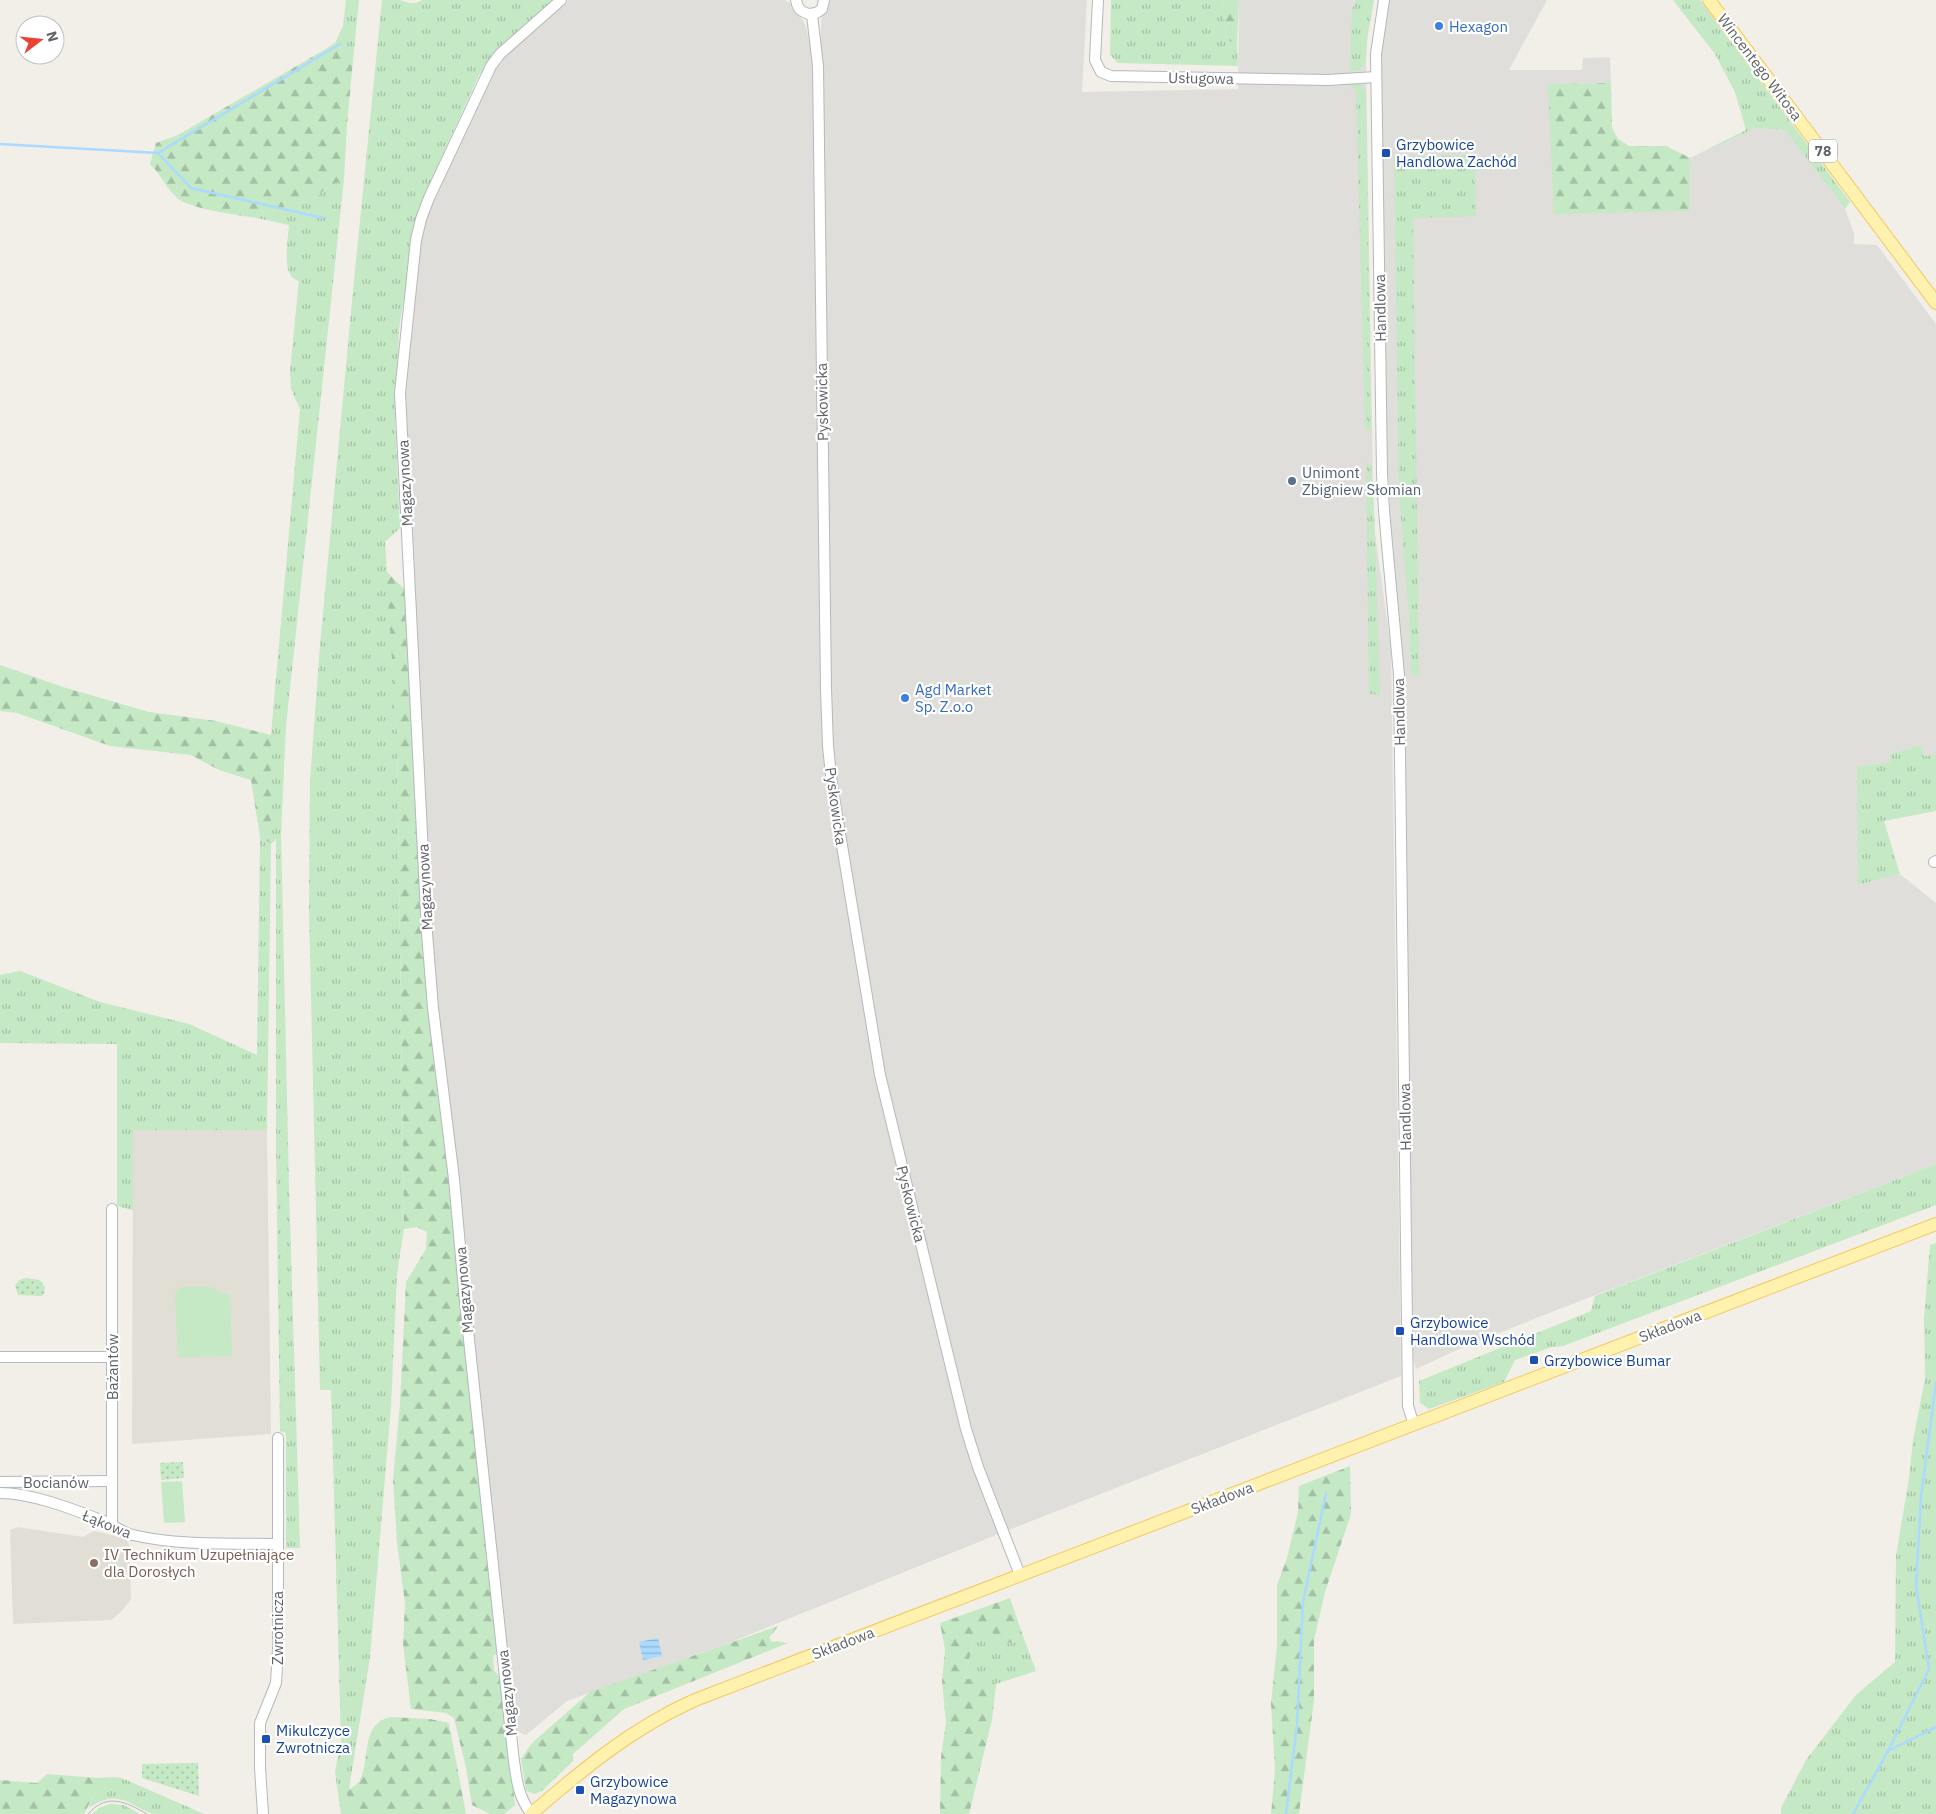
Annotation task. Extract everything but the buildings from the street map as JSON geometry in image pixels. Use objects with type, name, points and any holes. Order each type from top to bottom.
[{"type":"main road","name":"Wincentego Witosa","points":[[1709,0],[1936,303]]},
{"type":"main road","name":"Składowa","points":[[531,1814],[622,1739],[680,1706],[1936,1224]]},
{"type":"street","name":"Magazynowa","points":[[531,1814],[519,1793],[513,1753],[465,1302],[454,1179],[433,1008],[400,392],[416,240],[429,198],[491,66],[500,54],[561,0]]},
{"type":"street","points":[[796,0],[799,9],[805,14],[812,15],[818,13],[822,8],[824,0]]},
{"type":"street","name":"Usługowa","points":[[1098,0],[1095,60],[1101,72],[1111,76],[1328,80],[1376,77]]},
{"type":"street","name":"Handlowa","points":[[1384,0],[1376,54],[1383,482],[1399,691],[1408,1406],[1414,1425]]},
{"type":"street","name":"Pyskowicka","points":[[812,15],[818,74],[827,706],[832,785],[882,1084],[966,1429],[1020,1575]]},
{"type":"street","name":"Bażantów","points":[[112,1209],[112,1525]]},
{"type":"street","points":[[0,1357],[112,1358]]},
{"type":"street","name":"Zwrotnicza","points":[[263,1814],[260,1723],[277,1675],[278,1438]]},
{"type":"street","name":"Bocianów","points":[[0,1482],[112,1482]]},
{"type":"street","name":"Łąkowa","points":[[0,1493],[32,1497],[112,1525],[132,1535],[185,1543],[277,1544]]},
{"type":"shaded area","points":[[569,0],[785,0],[791,4],[805,24],[813,65],[821,64],[821,21],[828,0],[1087,0],[1082,92],[1238,89],[1239,0],[1374,0],[1367,39],[1366,64],[1373,484],[1375,533],[1391,649],[1401,1376],[996,1535],[726,1644],[567,1701],[526,1735],[517,1731],[513,1706],[486,1463],[458,1166],[434,987],[404,390],[419,257],[426,214],[494,66]]},
{"type":"shaded area","points":[[1389,0],[1547,0],[1509,70],[1582,70],[1583,58],[1610,57],[1611,83],[1548,84],[1689,211],[1690,158],[1754,128],[1785,130],[1845,209],[1854,233],[1854,244],[1877,245],[1936,324],[1936,755],[1924,756],[1921,745],[1889,754],[1891,762],[1858,766],[1859,885],[1900,874],[1936,903],[1936,1164],[1549,1313],[1457,1350],[1416,1369],[1412,1352],[1401,642],[1391,531],[1386,435],[1380,60]]},
{"type":"shaded area","points":[[133,1130],[267,1130],[271,1434],[132,1444]]},
{"type":"shaded area","points":[[18,1527],[83,1537],[94,1531],[125,1538],[129,1544],[131,1599],[122,1611],[111,1620],[13,1624],[10,1530]]},
{"type":"green space","points":[[346,0],[359,0],[353,60],[335,43],[343,26]]},
{"type":"green space","points":[[382,0],[399,0],[413,3],[422,0],[555,0],[511,38],[479,75],[418,209],[399,329],[395,420],[400,528],[385,542],[397,733],[404,1229],[397,1274],[391,1406],[370,1657],[345,1814],[341,1814],[335,1772],[341,1741],[331,1390],[320,1390],[309,908],[310,781],[320,645]]},
{"type":"green space","points":[[1111,0],[1223,0],[1226,38],[1231,42],[1237,42],[1238,66],[1118,63],[1110,55]]},
{"type":"green space","points":[[1223,0],[1239,0],[1237,42],[1231,42],[1226,38]]},
{"type":"green space","points":[[1356,0],[1374,0],[1365,64],[1358,71],[1350,71],[1352,10]]},
{"type":"green space","points":[[1673,0],[1700,0],[1850,202],[1845,209],[1785,130],[1754,128],[1690,158],[1746,130],[1735,92],[1715,54]]},
{"type":"green space","points":[[335,43],[353,60],[344,179],[327,188],[313,199],[262,213],[257,218],[191,205],[172,193],[150,164],[156,143],[178,135]]},
{"type":"green space","points":[[1351,81],[1362,85],[1366,95],[1371,430],[1365,430],[1356,89],[1351,89]]},
{"type":"green space","points":[[1611,83],[1612,128],[1618,139],[1629,146],[1666,146],[1690,158],[1689,211],[1554,214],[1548,84]]},
{"type":"green space","points":[[1475,155],[1476,216],[1413,218],[1419,675],[1411,675],[1409,614],[1399,493],[1394,157]]},
{"type":"green space","points":[[344,179],[286,726],[281,834],[300,1548],[286,1548],[286,1433],[280,1431],[276,1147],[276,839],[271,844],[267,1130],[133,1130],[133,1210],[117,1206],[117,1044],[0,1043],[0,975],[20,971],[100,1002],[189,1024],[257,1055],[260,837],[270,844],[271,735],[300,409],[291,389],[290,370],[299,281],[289,273],[287,252],[289,225],[257,218],[262,213],[313,199],[327,188]]},
{"type":"green space","points":[[1366,462],[1371,466],[1380,695],[1369,694]]},
{"type":"green space","points":[[386,571],[404,589],[421,903],[433,1058],[453,1211],[462,1320],[498,1651],[493,1657],[494,1670],[501,1679],[515,1805],[504,1814],[490,1814],[472,1805],[466,1768],[454,1718],[446,1713],[411,1709],[403,1644],[405,1603],[397,1543],[393,1480],[400,1404],[406,1282],[426,1249],[427,1232],[417,1227],[404,1229],[397,733]]},
{"type":"green space","points":[[0,665],[63,687],[149,712],[216,721],[271,735],[271,844],[260,837],[251,780],[219,770],[191,755],[110,746],[17,713],[0,711]]},
{"type":"green space","points":[[1921,745],[1924,756],[1936,755],[1936,811],[1884,821],[1900,874],[1858,885],[1857,766],[1891,762],[1889,754]]},
{"type":"green space","points":[[1936,1164],[1936,1205],[1563,1346],[1552,1347],[1515,1360],[1504,1382],[1429,1409],[1420,1403],[1419,1381],[1591,1311],[1595,1296]]},
{"type":"green space","points":[[1936,1243],[1936,1814],[1781,1814],[1781,1808],[1806,1760],[1856,1695],[1895,1662],[1896,1556],[1909,1478],[1913,1440],[1925,1379],[1924,1319],[1930,1245]]},
{"type":"green space","points":[[25,1278],[40,1280],[45,1287],[44,1294],[42,1296],[18,1295],[15,1285],[19,1280]]},
{"type":"green space","points":[[181,1287],[213,1287],[221,1293],[230,1294],[232,1356],[178,1357],[175,1293]]},
{"type":"green space","points":[[183,1462],[184,1478],[161,1480],[160,1463]]},
{"type":"green space","points":[[1350,1466],[1351,1514],[1325,1592],[1314,1640],[1314,1700],[1299,1814],[1271,1814],[1275,1770],[1271,1703],[1277,1646],[1277,1585],[1287,1558],[1298,1512],[1299,1486]]},
{"type":"green space","points":[[182,1481],[185,1522],[164,1523],[161,1482]]},
{"type":"green space","points":[[1010,1598],[1023,1636],[1001,1647],[989,1625],[976,1631],[964,1680],[984,1676],[996,1684],[992,1720],[969,1814],[940,1814],[941,1757],[946,1722],[942,1681],[945,1650],[940,1623]]},
{"type":"green space","points":[[989,1624],[1001,1647],[1023,1636],[1036,1671],[996,1684],[984,1676],[964,1681],[976,1631]]},
{"type":"green space","points":[[778,1626],[769,1638],[772,1642],[788,1643],[624,1709],[573,1754],[573,1761],[543,1790],[535,1794],[526,1791],[521,1759],[532,1743],[590,1692]]},
{"type":"green space","points":[[390,1717],[430,1719],[449,1723],[466,1814],[345,1814],[348,1790],[360,1780],[363,1771],[370,1734],[381,1721]]},
{"type":"green space","points":[[198,1763],[199,1796],[142,1778],[142,1764]]},
{"type":"green space","points":[[47,1774],[97,1778],[113,1777],[93,1796],[84,1814],[0,1814],[0,1780],[37,1783]]},
{"type":"green space","points":[[113,1777],[122,1778],[204,1814],[153,1814],[129,1802],[115,1798],[107,1799],[88,1808],[93,1796]]},
{"type":"green space","points":[[110,1804],[124,1805],[140,1814],[92,1814],[101,1807]]},
{"type":"water","points":[[658,1638],[662,1656],[643,1660],[639,1642]]},
{"type":"waterway","points":[[0,144],[158,153],[340,44]]},
{"type":"waterway","points":[[158,153],[191,188],[323,218]]},
{"type":"waterway","points":[[1888,1751],[1929,1669],[1916,1585],[1921,1497],[1936,1382]]},
{"type":"waterway","points":[[1286,1814],[1297,1725],[1303,1602],[1326,1493]]},
{"type":"waterway","points":[[1853,1814],[1888,1751],[1936,1727]]},
{"type":"tram line","points":[[88,1814],[95,1807],[109,1801],[124,1803],[147,1814]]},
{"type":"place","name":"Hexagon","points":[[1439,26]]},
{"type":"place","name":"Grzybowice Handlowa Zachód","points":[[1386,153]]},
{"type":"place","name":"Unimont Zbigniew Słomian","points":[[1292,481]]},
{"type":"place","name":"Agd Market Sp. Z.o.o","points":[[905,698]]},
{"type":"place","name":"Grzybowice Handlowa Wschód","points":[[1400,1331]]},
{"type":"place","name":"Grzybowice Bumar","points":[[1534,1360]]},
{"type":"place","name":"IV Technikum Uzupełniające dla Dorosłych","points":[[94,1563]]},
{"type":"place","name":"Mikulczyce Zwrotnicza","points":[[266,1739]]},
{"type":"place","name":"Grzybowice Magazynowa","points":[[580,1790]]}]
